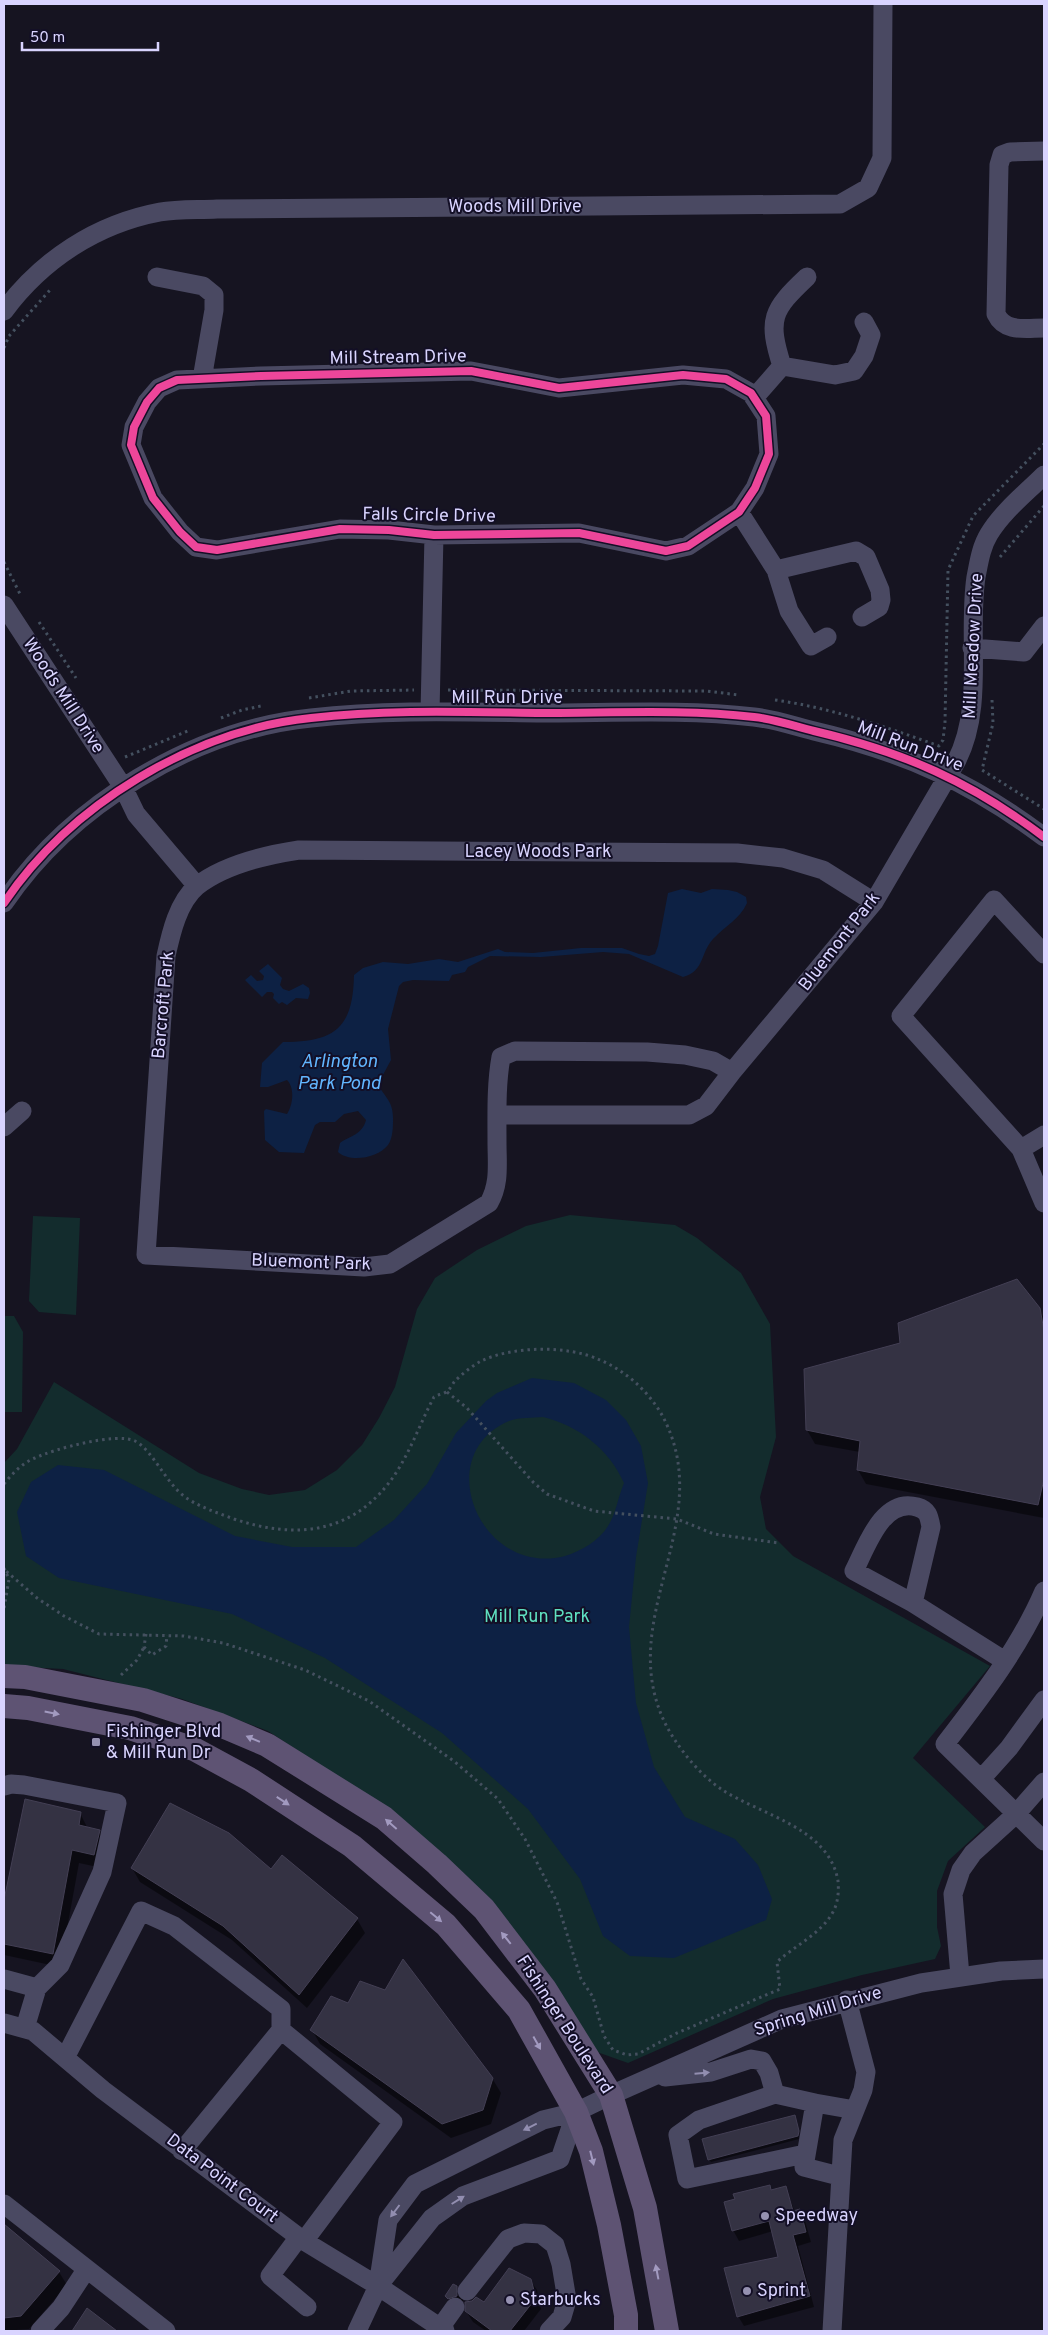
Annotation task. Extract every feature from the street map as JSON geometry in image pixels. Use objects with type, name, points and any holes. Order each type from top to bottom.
[{"type":"main road","name":"Fishinger Boulevard","points":[[4,1676],[25,1678],[144,1700],[220,1725],[267,1745],[384,1818],[437,1864],[484,1909],[545,1989],[610,2095],[644,2208],[667,2331]]},
{"type":"main road","name":"Fishinger Boulevard","points":[[4,1706],[28,1708],[130,1728],[194,1749],[251,1780],[352,1846],[446,1925],[519,2010],[576,2112],[591,2151],[609,2225],[626,2315],[626,2331]]},
{"type":"street","name":"Woods Mill Drive","points":[[4,311],[38,271],[59,254],[112,226],[160,212],[227,209],[840,204],[868,188],[882,158],[883,4]]},
{"type":"street","points":[[1044,152],[1010,152],[1002,155],[999,164],[996,314],[1000,322],[1010,328],[1044,328]]},
{"type":"street","points":[[157,277],[202,286],[214,295],[214,310],[202,379]]},
{"type":"street","points":[[782,366],[773,339],[776,314],[782,300],[807,277]]},
{"type":"street","points":[[782,366],[835,375],[854,371],[864,356],[871,334],[864,322]]},
{"type":"street","points":[[754,398],[782,366]]},
{"type":"street","name":"Mill Stream Drive","points":[[143,476],[131,445],[134,427],[147,402],[159,388],[176,380],[471,371],[559,388],[684,375],[726,379],[751,393],[766,416],[768,454],[755,488],[739,512]]},
{"type":"street","name":"Mill Meadow Drive","points":[[948,776],[964,745],[971,722],[973,598],[980,553],[989,534],[1004,514],[1044,475]]},
{"type":"street","name":"Falls Circle Drive","points":[[143,476],[153,498],[180,532],[196,547],[217,550],[340,529],[388,530],[434,534],[579,533],[666,551],[688,546],[739,512]]},
{"type":"street","points":[[739,512],[776,570],[788,610],[811,646],[827,637]]},
{"type":"street","name":"Falls Circle Drive","points":[[430,712],[434,534]]},
{"type":"street","points":[[776,570],[856,551],[866,557],[880,590],[881,600],[878,607],[862,617]]},
{"type":"street","name":"Woods Mill Drive","points":[[4,605],[123,787]]},
{"type":"street","points":[[972,648],[1024,652],[1044,626]]},
{"type":"street","name":"Mill Run Drive","points":[[4,903],[20,880],[57,841],[96,805],[123,787],[206,746],[278,723],[310,718],[430,712],[708,714],[755,717],[851,739],[905,758],[948,776],[985,795],[1044,837]]},
{"type":"street","name":"Bluemont Park","points":[[497,1115],[689,1115],[706,1106],[732,1072],[874,902],[948,776]]},
{"type":"street","points":[[123,787],[136,814],[198,886]]},
{"type":"street","name":"Lacey Woods Park","points":[[198,886],[224,872],[264,856],[299,850],[514,853],[700,851],[782,858],[803,863],[823,870],[874,902]]},
{"type":"street","name":"Barcroft Park","points":[[146,1255],[166,956],[177,918],[189,895],[198,886]]},
{"type":"street","points":[[1044,954],[994,900],[900,1016],[1021,1149],[1044,1203]]},
{"type":"street","name":"Bluemont Park","points":[[146,1255],[364,1267],[390,1264],[489,1203],[495,1191],[497,1181],[497,1079],[501,1057],[515,1051],[646,1052],[685,1055],[713,1061],[732,1072]]},
{"type":"street","points":[[4,1127],[22,1111]]},
{"type":"street","points":[[1021,1149],[1044,1135]]},
{"type":"street","points":[[913,1604],[931,1527],[929,1516],[924,1509],[912,1506],[894,1508],[881,1521],[854,1571],[913,1604],[1005,1661]]},
{"type":"street","points":[[1044,1591],[1033,1616],[1005,1661],[981,1697],[945,1744],[1044,1841]]},
{"type":"street","points":[[981,1779],[1014,1742],[1044,1700]]},
{"type":"street","points":[[960,1976],[953,1894],[960,1870],[973,1853],[1016,1814],[1044,1782]]},
{"type":"street","points":[[4,1786],[24,1784],[117,1804],[102,1872],[60,1965],[37,1988],[25,2028]]},
{"type":"street","points":[[65,2058],[142,1911],[174,1926],[281,2010],[281,2030],[182,2150]]},
{"type":"street","name":"Spring Mill Drive","points":[[378,2286],[388,2220],[415,2184],[543,2120],[576,2112],[610,2095],[654,2078],[782,2019],[848,2000],[960,1976],[1044,1969]]},
{"type":"street","points":[[4,1979],[37,1988]]},
{"type":"street","points":[[832,2331],[839,2176],[843,2140],[855,2110],[866,2072],[848,2000]]},
{"type":"street","name":"Data Point Court","points":[[4,2023],[33,2030],[65,2058],[182,2150],[302,2239],[378,2286],[443,2330]]},
{"type":"street","points":[[281,2030],[393,2122],[302,2239],[270,2276],[307,2307]]},
{"type":"street","points":[[654,2078],[712,2072],[751,2059],[762,2061],[769,2073],[775,2094]]},
{"type":"street","points":[[805,2154],[687,2179],[678,2135],[699,2120],[775,2094],[855,2110]]},
{"type":"street","points":[[815,2103],[804,2168],[839,2176]]},
{"type":"street","points":[[357,2331],[378,2286],[432,2218],[463,2196],[560,2159],[576,2112]]},
{"type":"street","points":[[4,2204],[166,2331]]},
{"type":"street","points":[[466,2291],[508,2239],[524,2233],[541,2234],[555,2245],[561,2264],[567,2300],[562,2317],[549,2331]]},
{"type":"street","points":[[40,2331],[62,2308],[86,2270]]},
{"type":"street","points":[[443,2330],[455,2307]]},
{"type":"path","points":[[4,348],[9,336],[53,286]]},
{"type":"path","points":[[770,700],[807,704],[890,728],[939,746],[943,740],[945,722],[948,570],[973,516],[1044,444]]},
{"type":"path","points":[[4,562],[12,582],[23,598]]},
{"type":"path","points":[[34,614],[81,686]]},
{"type":"path","points":[[306,699],[351,691],[430,690],[706,691],[743,696]]},
{"type":"path","points":[[215,720],[242,710],[269,705]]},
{"type":"path","points":[[121,750],[126,758],[152,745],[197,727]]},
{"type":"path","points":[[4,1484],[17,1470],[35,1458],[105,1439],[129,1439],[144,1448],[178,1491],[200,1506],[263,1527],[289,1530],[319,1529],[336,1524],[357,1512],[387,1486],[401,1465],[434,1397],[447,1392],[473,1366],[503,1355],[533,1350],[558,1350],[582,1353],[605,1362],[642,1389],[656,1406],[667,1426],[676,1452],[680,1472],[680,1500],[652,1624],[650,1658],[652,1689],[666,1725],[688,1757],[715,1785],[798,1830],[822,1847],[833,1862],[838,1887],[835,1906],[828,1920],[777,1962],[780,1989],[677,2033],[633,2055],[619,2053],[608,2044],[593,1997],[581,1979],[563,1918],[548,1882],[520,1830],[498,1799],[480,1782],[384,1711],[332,1682],[276,1659],[223,1643],[167,1635],[109,1636],[88,1630],[37,1598],[5,1570]]},
{"type":"path","points":[[447,1392],[467,1408],[532,1482],[547,1494],[579,1507],[608,1514],[676,1520],[714,1534],[780,1542]]},
{"type":"path","points":[[4,1609],[8,1586],[5,1570]]},
{"type":"path","points":[[113,1676],[119,1677],[131,1666],[144,1647],[146,1634]]},
{"type":"path","points":[[144,1647],[152,1655],[159,1652],[166,1646],[167,1635]]},
{"type":"green space","name":"Mill Run Park","points":[[570,1215],[675,1225],[697,1238],[741,1273],[770,1324],[776,1437],[760,1497],[766,1529],[793,1556],[990,1666],[913,1758],[985,1827],[948,1861],[937,1891],[937,1927],[941,1946],[935,1959],[862,1975],[773,1999],[628,2063],[597,2052],[378,1803],[268,1731],[182,1699],[63,1669],[4,1666],[4,1463],[17,1449],[54,1382],[199,1473],[242,1489],[269,1495],[305,1490],[337,1470],[362,1445],[379,1418],[395,1387],[417,1309],[435,1278],[477,1250],[526,1226]]},
{"type":"green space","points":[[33,1216],[80,1218],[76,1315],[39,1312],[29,1301]]},
{"type":"green space","points":[[4,1316],[14,1316],[23,1332],[22,1412],[4,1412]]},
{"type":"water","name":"Arlington Park Pond","points":[[682,889],[701,893],[712,889],[728,890],[746,897],[747,903],[736,918],[713,939],[699,966],[690,974],[683,977],[629,954],[603,952],[541,957],[490,956],[468,967],[465,972],[452,975],[449,981],[413,980],[403,982],[399,986],[388,1029],[391,1060],[378,1084],[390,1103],[393,1112],[391,1139],[388,1145],[378,1153],[364,1158],[349,1157],[338,1152],[340,1143],[359,1132],[364,1125],[366,1120],[358,1111],[344,1114],[335,1122],[320,1122],[315,1125],[304,1153],[279,1152],[265,1140],[264,1111],[266,1109],[287,1114],[292,1101],[292,1092],[290,1083],[287,1080],[268,1087],[260,1087],[262,1063],[283,1042],[316,1039],[328,1035],[338,1028],[350,1008],[354,975],[363,968],[383,962],[408,964],[439,959],[458,962],[498,949],[505,952],[533,953],[581,948],[622,948],[649,956],[655,954],[658,946],[668,893]]},
{"type":"water","points":[[268,964],[282,978],[280,985],[283,989],[289,991],[303,984],[309,988],[308,999],[296,998],[287,1005],[282,1002],[279,1004],[273,998],[274,994],[272,992],[267,992],[262,997],[245,980],[251,975],[257,981],[263,980],[264,976],[259,971]]},
{"type":"water","points":[[532,1378],[574,1383],[606,1400],[626,1420],[641,1446],[648,1483],[636,1557],[629,1627],[636,1703],[654,1767],[685,1817],[735,1839],[758,1865],[772,1899],[766,1920],[674,1958],[630,1956],[603,1936],[580,1879],[528,1809],[442,1733],[325,1658],[232,1614],[59,1578],[26,1556],[17,1512],[31,1482],[58,1465],[104,1470],[235,1536],[292,1547],[356,1547],[394,1520],[427,1484],[456,1433],[486,1401],[497,1393]],"holes":[[[543,1417],[580,1433],[601,1450],[618,1471],[624,1483],[611,1521],[595,1541],[565,1556],[535,1558],[510,1549],[489,1532],[476,1510],[469,1484],[472,1460],[485,1437],[509,1421]]]},
{"type":"building","points":[[1017,1279],[1040,1308],[1044,1331],[1044,1479],[1038,1505],[857,1470],[860,1441],[806,1430],[804,1369],[900,1343],[898,1323]]},
{"type":"building","points":[[25,1799],[81,1812],[79,1825],[100,1830],[94,1855],[72,1850],[53,1954],[4,1944],[4,1900]]},
{"type":"building","points":[[170,1803],[229,1833],[271,1869],[282,1855],[358,1918],[299,1995],[223,1926],[131,1868]]},
{"type":"building","points":[[403,1959],[493,2078],[483,2110],[442,2124],[310,2030],[331,1996],[348,2003],[360,1981],[385,1990]]},
{"type":"building","points":[[795,2115],[799,2131],[798,2136],[708,2160],[702,2139]]},
{"type":"building","points":[[770,2185],[771,2190],[786,2186],[793,2211],[800,2209],[806,2232],[793,2235],[810,2296],[737,2317],[724,2268],[778,2257],[769,2221],[732,2231],[724,2202],[735,2199],[733,2194]]},
{"type":"building","points":[[4,2224],[60,2271],[21,2316],[4,2318]]},
{"type":"building","name":"Starbucks","points":[[509,2268],[531,2279],[536,2298],[510,2331],[492,2331],[465,2311],[465,2302],[472,2301],[476,2297],[484,2302]]},
{"type":"building","points":[[453,2284],[457,2286],[457,2296],[448,2299],[445,2296]]},
{"type":"building","points":[[87,2308],[117,2331],[72,2331]]},
{"type":"cycle path","points":[[471,371],[559,388],[683,375],[726,379],[751,393],[766,416],[769,454],[755,488],[739,512],[688,546],[666,551],[579,533],[434,535],[389,530],[340,529],[217,550],[196,547],[180,532],[153,498],[131,445],[134,427],[147,402],[159,388],[177,380],[471,371]]},
{"type":"cycle path","points":[[4,903],[31,867],[63,834],[99,805],[138,778],[179,756],[223,738],[267,725],[311,718],[369,713],[675,712],[769,719],[847,739],[907,759],[935,771],[990,800],[1044,837]]},
{"type":"place","name":"Fishinger Blvd & Mill Run Dr","points":[[96,1742]]},
{"type":"place","name":"Speedway","points":[[765,2216]]},
{"type":"place","name":"Sprint","points":[[747,2291]]},
{"type":"place","name":"Starbucks","points":[[510,2300]]}]
